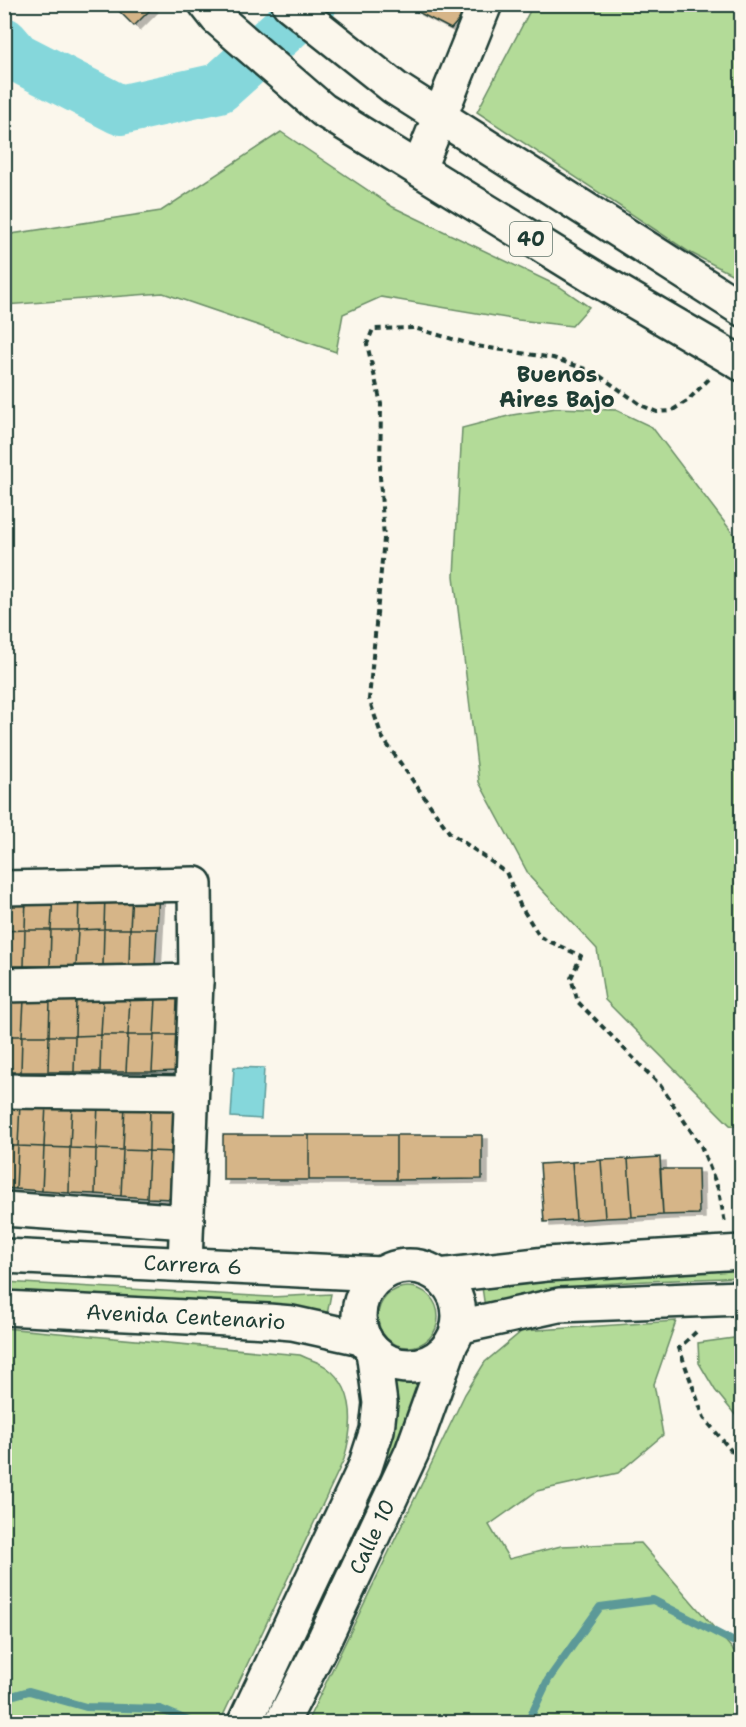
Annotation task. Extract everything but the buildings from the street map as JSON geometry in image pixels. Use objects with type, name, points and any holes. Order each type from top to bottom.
[{"type":"main road","points":[[289,4],[395,88],[741,309]]},
{"type":"main road","points":[[419,168],[484,4]]},
{"type":"main road","name":"40","points":[[212,11],[323,110],[600,281],[736,361]]},
{"type":"main road","points":[[4,888],[195,884],[196,981],[185,1263]]},
{"type":"main road","points":[[4,985],[196,981]]},
{"type":"main road","points":[[4,1091],[190,1093]]},
{"type":"main road","points":[[4,1209],[186,1222]]},
{"type":"main road","points":[[439,1276],[546,1264],[735,1252]]},
{"type":"main road","name":"Carrera 6","points":[[4,1256],[381,1274]]},
{"type":"main road","points":[[454,1336],[456,1298],[439,1276],[425,1268],[410,1266],[395,1268],[381,1274],[363,1296],[360,1325],[369,1345],[398,1365],[413,1366],[427,1363],[454,1336],[559,1305],[741,1298]]},
{"type":"main road","name":"Avenida Centenario","points":[[4,1308],[268,1321],[369,1345]]},
{"type":"main road","name":"Calle 10","points":[[282,1722],[325,1638],[412,1452],[454,1336]]},
{"type":"main road","name":"Calle 10","points":[[245,1722],[365,1467],[377,1431],[380,1403],[369,1345]]},
{"type":"path","points":[[735,1252],[727,1230],[719,1191],[701,1146],[660,1085],[578,1002],[571,978],[581,956],[540,937],[520,905],[506,872],[449,832],[382,737],[369,699],[384,538],[380,476],[381,404],[367,344],[373,328],[414,328],[477,346],[553,358],[594,372],[643,406],[657,412],[671,411],[687,401],[736,361]]},
{"type":"path","points":[[704,1331],[693,1333],[679,1348],[704,1418],[734,1454],[741,1482]]},
{"type":"green space","points":[[533,5],[741,5],[741,279],[689,252],[477,112]]},
{"type":"green space","points":[[281,132],[393,207],[560,287],[589,307],[572,326],[518,320],[381,297],[343,314],[336,352],[163,293],[5,305],[5,235],[161,211]]},
{"type":"green space","points":[[556,408],[616,410],[652,427],[741,544],[741,1127],[730,1125],[605,1000],[597,949],[530,877],[479,782],[454,576],[462,428],[512,415]]},
{"type":"green space","points":[[741,1267],[741,1277],[577,1286],[514,1298],[485,1308],[482,1287]]},
{"type":"green space","points":[[4,1282],[271,1297],[331,1294],[326,1320],[5,1294]]},
{"type":"green space","points":[[402,1287],[414,1287],[430,1295],[436,1305],[438,1317],[436,1329],[430,1339],[414,1347],[402,1347],[386,1339],[378,1323],[378,1311],[386,1295]]},
{"type":"green space","points":[[676,1321],[654,1384],[663,1435],[618,1473],[537,1491],[489,1525],[509,1559],[561,1546],[641,1543],[741,1659],[741,1722],[307,1722],[465,1394],[485,1362],[522,1331]]},
{"type":"green space","points":[[4,1328],[300,1355],[326,1367],[343,1386],[350,1410],[349,1435],[344,1459],[220,1722],[5,1722]]},
{"type":"green space","points":[[742,1337],[741,1422],[715,1390],[699,1363],[698,1343]]},
{"type":"green space","points":[[388,1382],[427,1382],[394,1452],[388,1456],[395,1423]]},
{"type":"water","points":[[234,1067],[264,1068],[261,1119],[231,1117]]},
{"type":"waterway","points":[[4,42],[17,57],[120,110],[219,88],[312,4]]},
{"type":"waterway","points":[[528,1722],[548,1680],[600,1607],[653,1600],[742,1646]]},
{"type":"waterway","points":[[4,1698],[29,1691],[86,1707],[160,1709],[191,1722]]},
{"type":"district","name":"Buenos Aires Bajo","points":[[557,386]]}]
